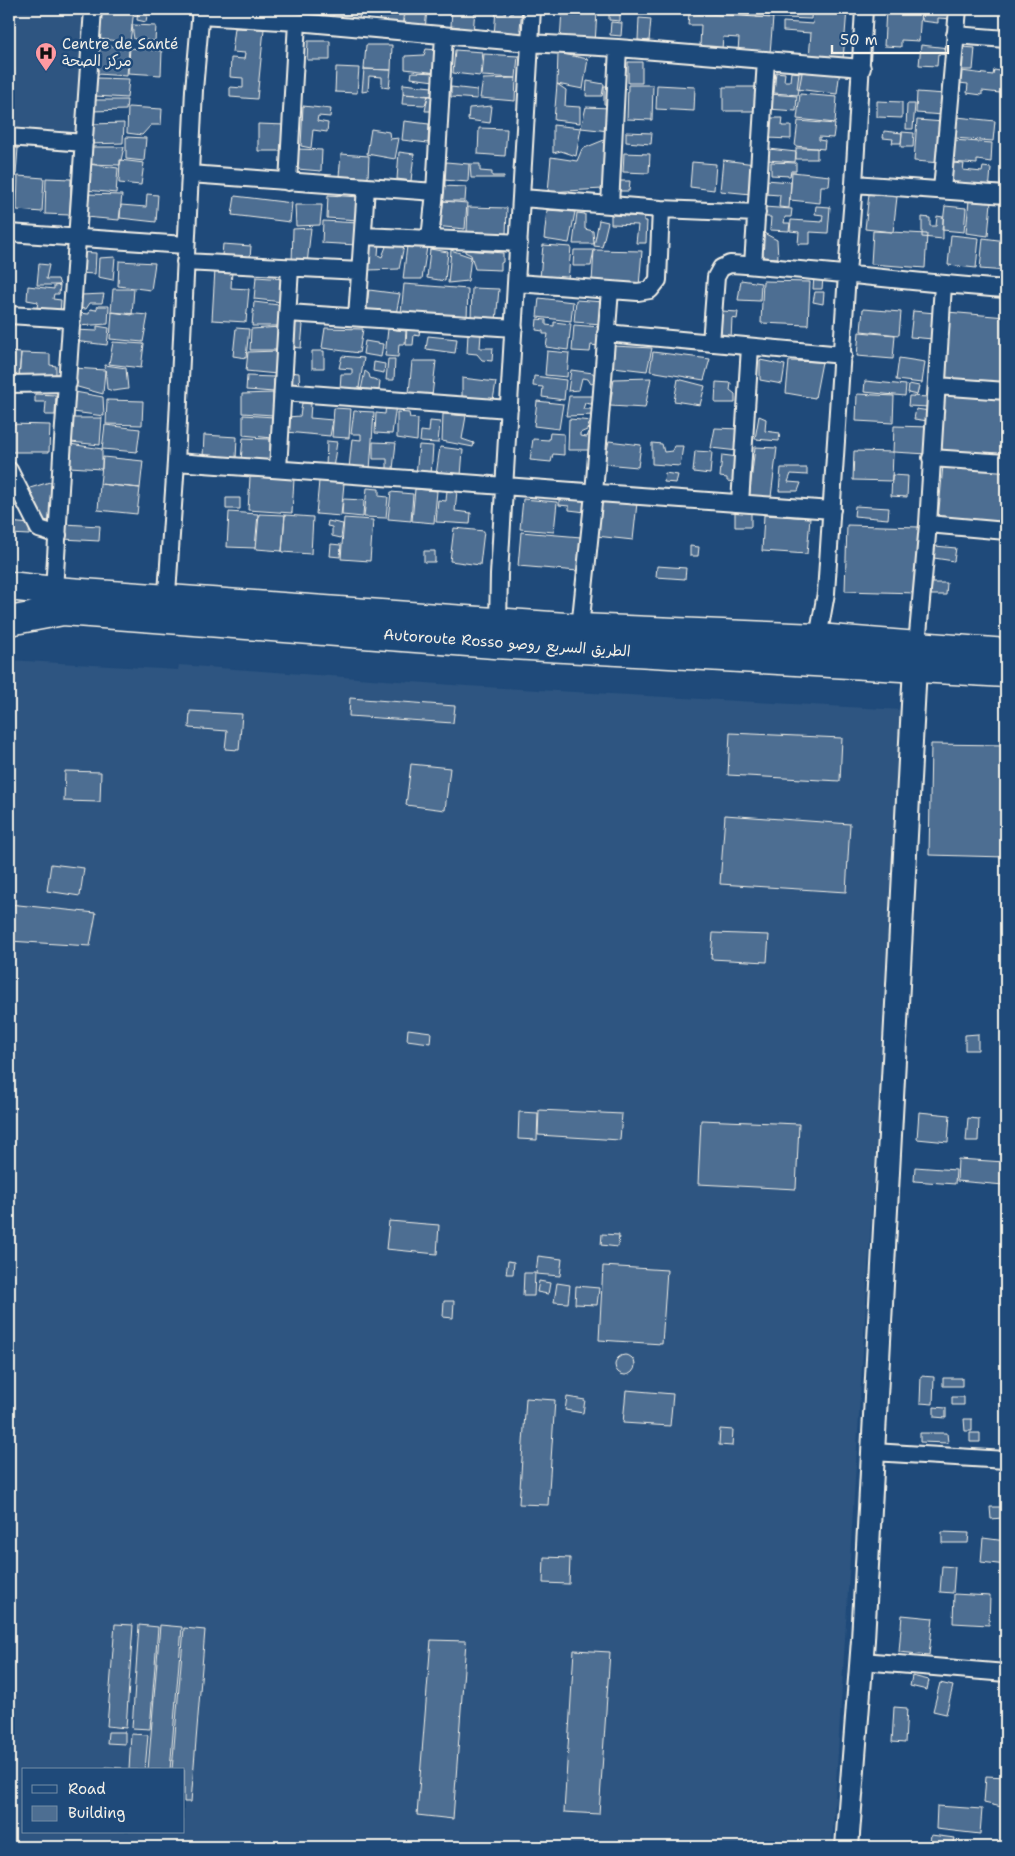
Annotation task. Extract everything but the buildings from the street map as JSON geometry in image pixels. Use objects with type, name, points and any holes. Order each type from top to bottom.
[{"type":"highway","name":"Autoroute Rosso الطريق السريع روصو","points":[[9,586],[166,608],[494,644],[916,656],[1006,653]]},
{"type":"highway","name":"Autoroute Rosso الطريق السريع روصو","points":[[9,622],[63,611],[166,608],[818,638],[1006,673]]},
{"type":"street","points":[[54,591],[93,9]]},
{"type":"street","points":[[498,622],[504,486],[532,9]]},
{"type":"street","points":[[818,638],[826,593],[862,68],[864,9]]},
{"type":"street","points":[[942,190],[958,9]]},
{"type":"street","points":[[166,608],[176,462],[194,90],[201,12],[529,43],[618,48],[862,68]]},
{"type":"street","points":[[288,182],[297,22]]},
{"type":"street","points":[[955,34],[1006,39]]},
{"type":"street","points":[[430,239],[435,192],[444,35]]},
{"type":"street","points":[[610,205],[618,48]]},
{"type":"street","points":[[753,265],[766,60]]},
{"type":"street","points":[[9,137],[84,143]]},
{"type":"street","points":[[190,174],[435,192]]},
{"type":"street","points":[[854,184],[1006,195]]},
{"type":"street","points":[[357,317],[366,187]]},
{"type":"street","points":[[522,198],[661,209],[757,214]]},
{"type":"street","points":[[517,283],[638,292],[650,290],[658,280],[661,209]]},
{"type":"street","points":[[9,233],[185,245]]},
{"type":"street","points":[[363,236],[519,243]]},
{"type":"street","points":[[185,262],[360,271]]},
{"type":"street","points":[[711,343],[716,277],[721,268],[730,264],[847,274],[943,285],[1006,289]]},
{"type":"street","points":[[278,469],[290,268]]},
{"type":"street","points":[[847,1847],[862,1661],[916,656],[928,524],[943,285]]},
{"type":"street","points":[[580,628],[594,493],[610,290]]},
{"type":"street","points":[[288,313],[514,328]]},
{"type":"street","points":[[9,315],[72,319]]},
{"type":"street","points":[[606,333],[843,356]]},
{"type":"street","points":[[740,503],[750,347]]},
{"type":"street","points":[[9,384],[68,383]]},
{"type":"street","points":[[937,386],[1006,391]]},
{"type":"street","points":[[283,392],[509,409]]},
{"type":"street","points":[[931,458],[1006,463]]},
{"type":"street","points":[[176,462],[832,510]]},
{"type":"street","points":[[9,470],[39,530],[58,535]]},
{"type":"street","points":[[928,524],[1006,531]]},
{"type":"street","points":[[873,1452],[1006,1460]]},
{"type":"street","points":[[862,1661],[1006,1672]]},
{"type":"shaded area","name":"Centre de Santé مركز الصحة","points":[[9,11],[86,15],[79,133],[9,129]]},
{"type":"shaded area","points":[[9,660],[178,670],[179,665],[467,686],[903,710],[832,1847],[9,1847]]},
{"type":"place","name":"Centre de Santé مركز الصحة","points":[[46,72]]}]
